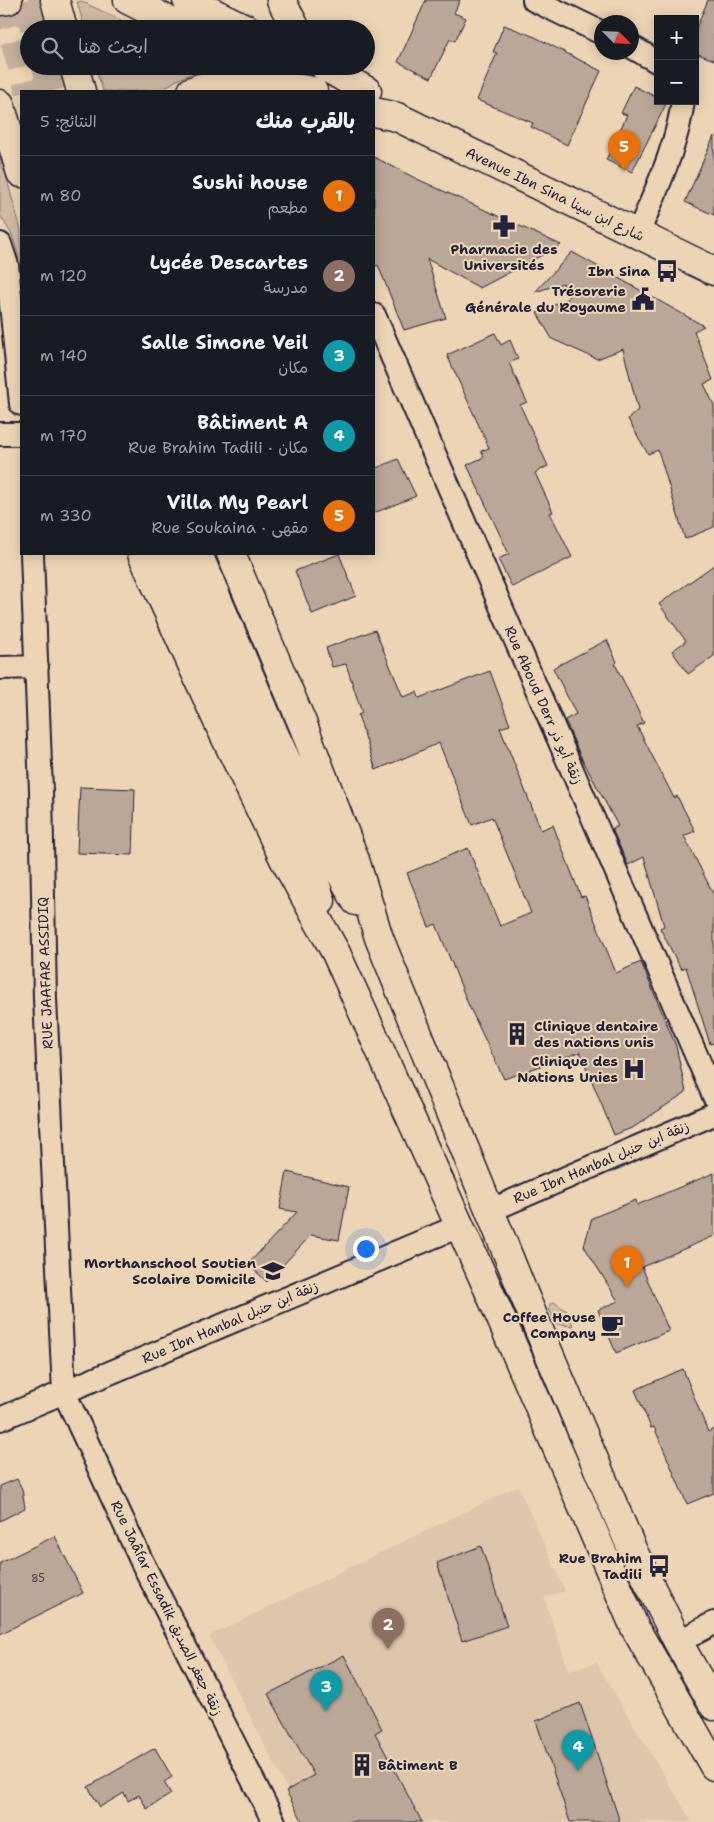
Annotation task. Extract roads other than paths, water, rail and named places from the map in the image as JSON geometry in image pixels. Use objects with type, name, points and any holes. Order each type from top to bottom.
[{"type":"main road","points":[[0,1],[8,0]]},
{"type":"main road","points":[[56,0],[61,20]]},
{"type":"main road","points":[[128,0],[168,20]]},
{"type":"main road","points":[[187,0],[228,20]]},
{"type":"main road","points":[[281,0],[291,20]]},
{"type":"main road","points":[[77,75],[81,90]]},
{"type":"main road","points":[[284,75],[316,90]]},
{"type":"main road","points":[[339,75],[365,90]]},
{"type":"main road","points":[[195,90],[222,82],[240,80],[306,90]]},
{"type":"main road","name":"Avenue Ibn Sina شارع ابن سينا","points":[[375,99],[385,114],[714,271]]},
{"type":"main road","points":[[1,111],[20,170]]},
{"type":"main road","points":[[142,555],[183,647],[284,859],[336,953],[459,1226],[635,1628],[714,1766]]},
{"type":"main road","points":[[170,555],[195,615],[302,845],[318,890],[336,953]]},
{"type":"main road","points":[[198,555],[249,677],[325,844],[350,892],[379,938]]},
{"type":"main road","points":[[232,555],[318,763],[354,860],[379,938],[489,1211],[592,1458],[632,1549],[678,1642],[714,1706]]},
{"type":"street","points":[[534,0],[594,28]]},
{"type":"street","points":[[639,52],[654,60]]},
{"type":"street","points":[[638,234],[657,187],[682,105]]},
{"type":"street","points":[[0,244],[7,265],[20,394]]},
{"type":"street","name":"Rue Aboud Derr زنقة أبو ذر","points":[[375,317],[714,1096]]},
{"type":"street","points":[[0,434],[20,434]]},
{"type":"street","name":"RUE JAAFAR ASSIDIQ","points":[[32,555],[37,667],[45,999],[64,1392]]},
{"type":"street","points":[[0,668],[37,667]]},
{"type":"street","name":"Rue Ibn Hanbal زنقة ابن حنبل","points":[[489,1211],[714,1114]]},
{"type":"street","name":"Rue Ibn Hanbal زنقة ابن حنبل","points":[[0,1419],[459,1226]]},
{"type":"street","name":"Rue Jaâfar Essadik زنقة جعفر الصديق","points":[[64,1392],[141,1560],[274,1822]]},
{"type":"street","points":[[678,1642],[714,1623]]},
{"type":"tunnel","points":[[2,0],[20,61]]},
{"type":"tunnel","points":[[26,0],[32,20]]},
{"type":"tunnel","points":[[24,75],[29,90]]},
{"type":"tunnel","points":[[49,75],[53,90]]},
{"type":"place","name":"Villa My Pearl","points":[[624,171]]},
{"type":"place","name":"Pharmacie des Universités","points":[[504,226]]},
{"type":"place","name":"Ibn Sina","points":[[667,271]]},
{"type":"place","name":"Trésorerie Générale du Royaume","points":[[643,299]]},
{"type":"place","name":"Clinique dentaire des nations unis","points":[[517,1034]]},
{"type":"place","name":"Clinique des Nations Unies","points":[[634,1069]]},
{"type":"place","name":"Morthanschool Soutien Scolaire Domicile","points":[[273,1271]]},
{"type":"place","name":"Sushi house","points":[[627,1287]]},
{"type":"place","name":"Coffee House Company","points":[[612,1325]]},
{"type":"place","name":"Rue Brahim Tadili","points":[[659,1566]]},
{"type":"place","name":"Lycée Descartes","points":[[388,1649]]},
{"type":"place","name":"Salle Simone Veil","points":[[326,1711]]},
{"type":"place","name":"Bâtiment B","points":[[362,1765]]},
{"type":"place","name":"Bâtiment A","points":[[578,1771]]}]
